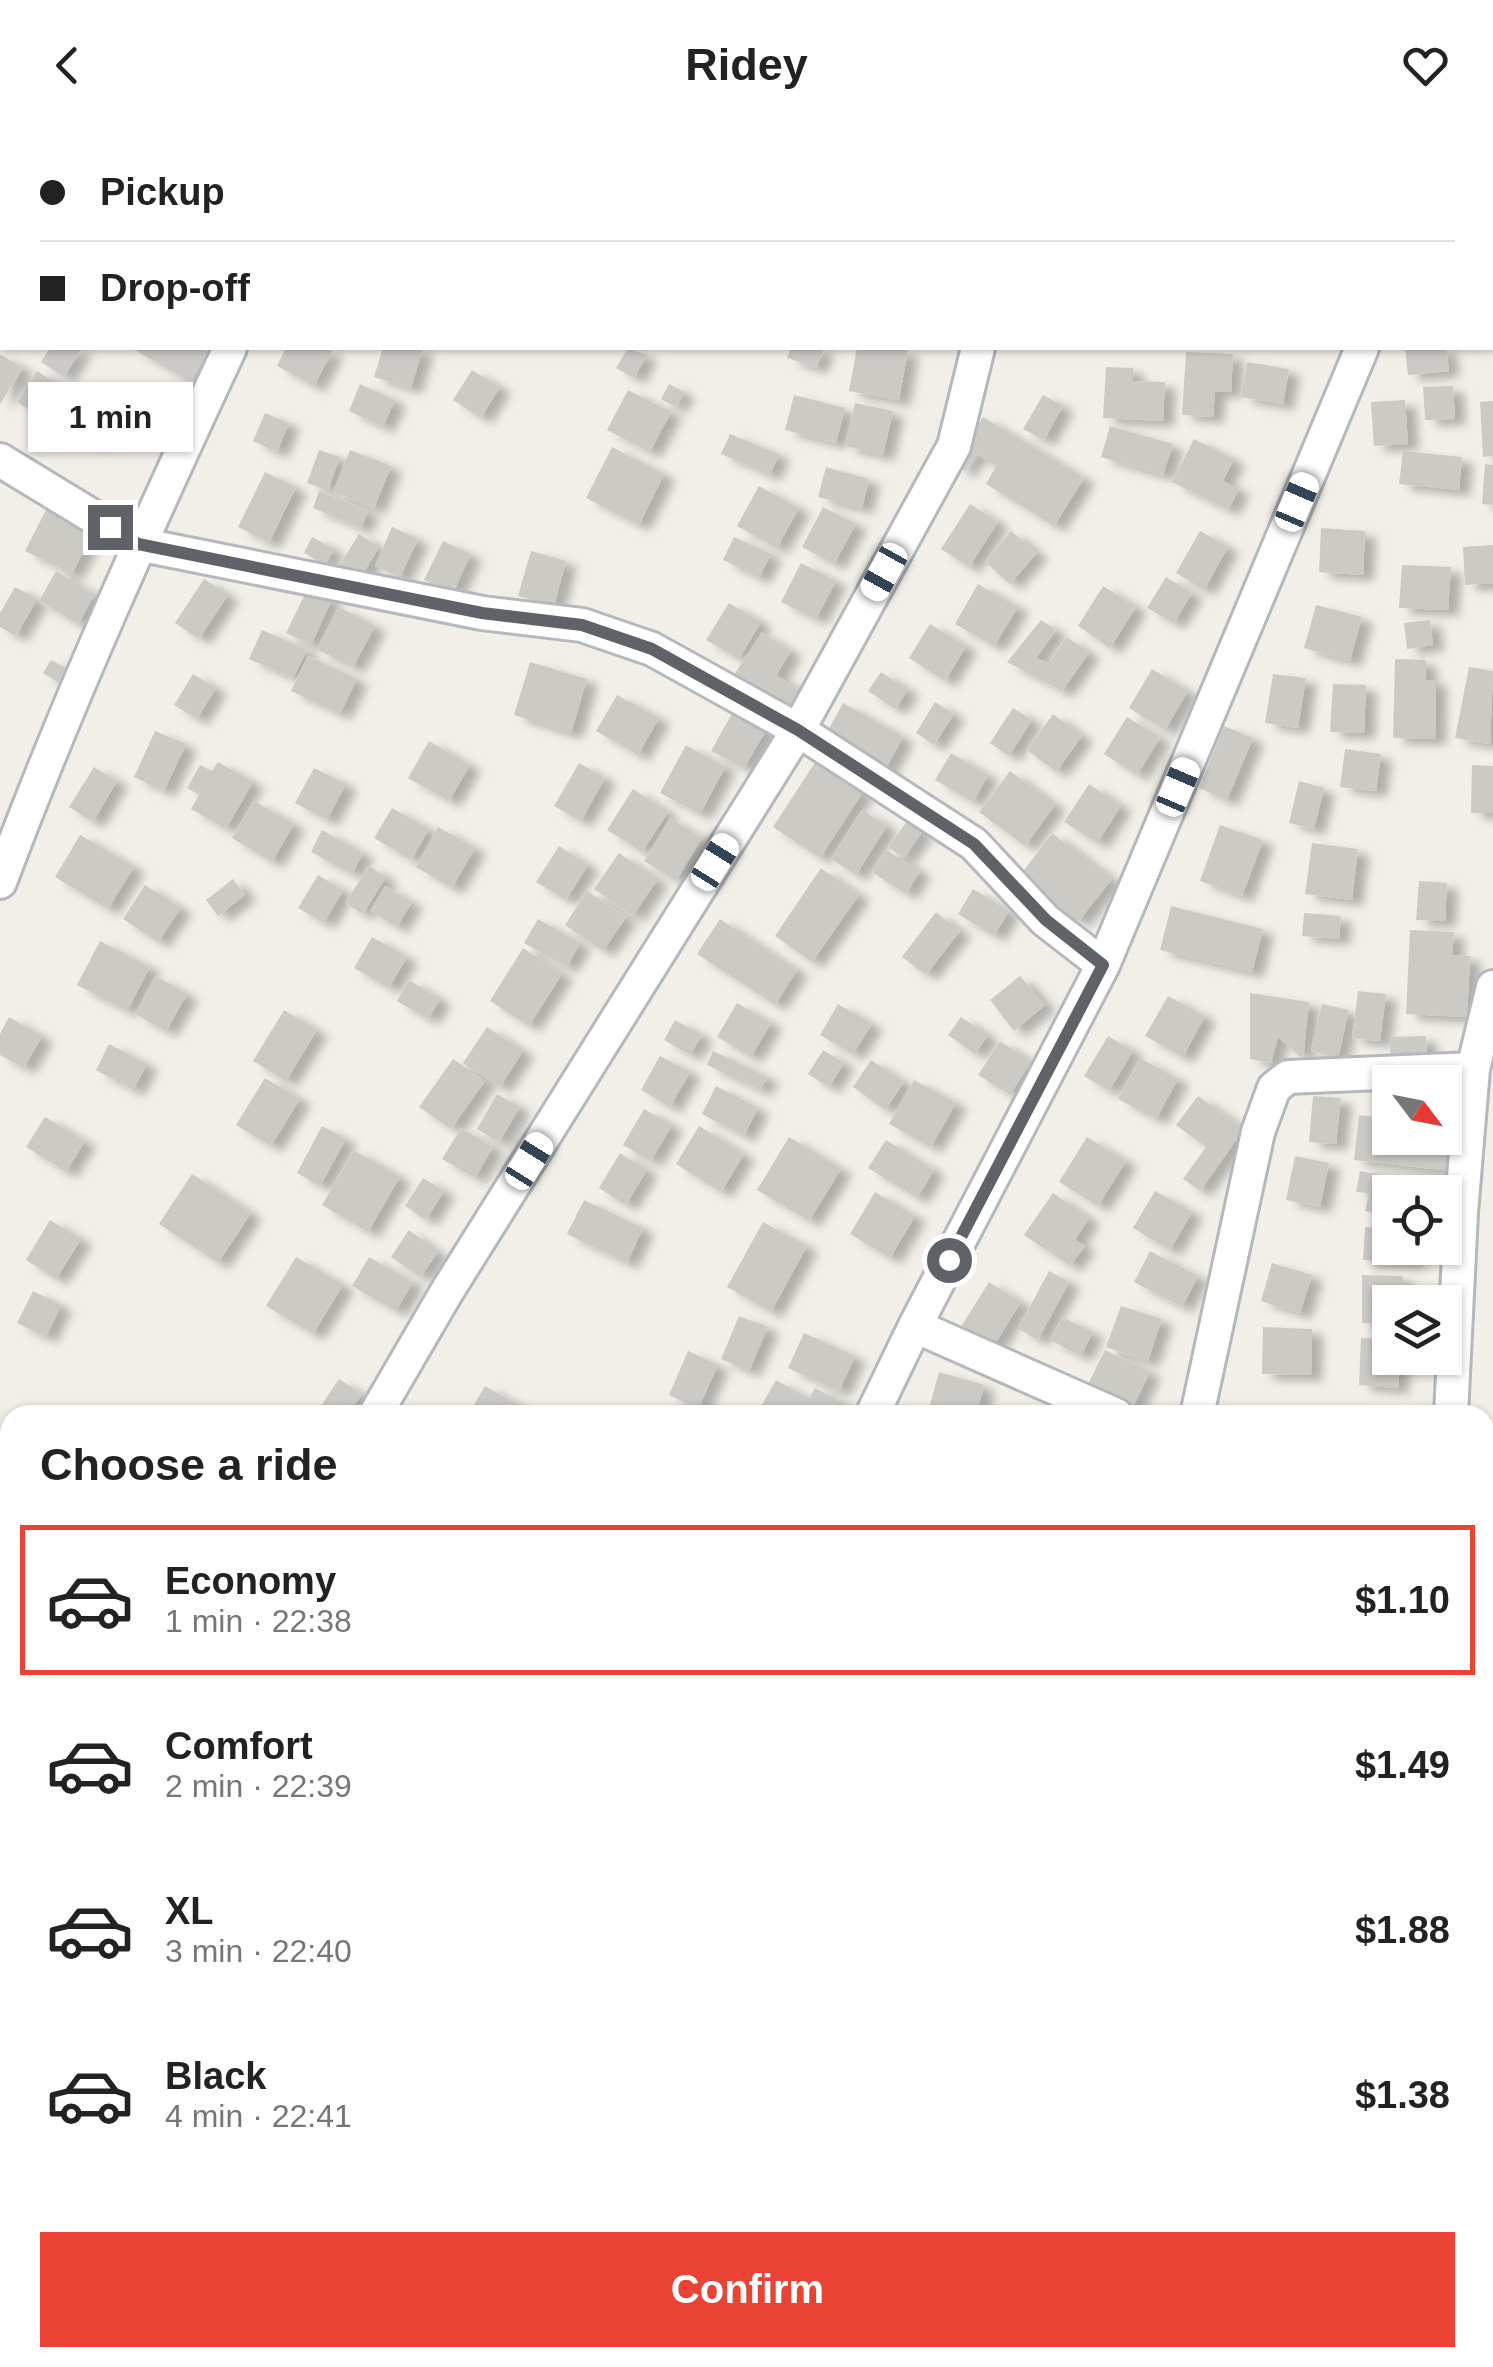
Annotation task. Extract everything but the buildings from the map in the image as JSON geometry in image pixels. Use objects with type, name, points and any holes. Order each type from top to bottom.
[{"type":"street","points":[[0,882],[49,752],[138,544],[229,350]]},
{"type":"street","points":[[382,1405],[456,1277],[798,730],[954,446],[978,350]]},
{"type":"street","points":[[877,1405],[1103,965],[1361,350]]},
{"type":"street","points":[[0,460],[138,544],[482,613],[582,625],[652,649],[798,730],[974,844],[1046,920],[1103,965]]},
{"type":"street","points":[[1451,1405],[1473,1069],[1493,987]]},
{"type":"street","points":[[1199,1405],[1258,1132],[1274,1088],[1288,1077],[1473,1069]]},
{"type":"street","points":[[915,1326],[1093,1405]]},
{"type":"route","points":[[110,527],[138,544],[361,591],[482,613],[582,625],[652,649],[798,730],[974,844],[1046,920],[1103,965],[949,1260]]}]
